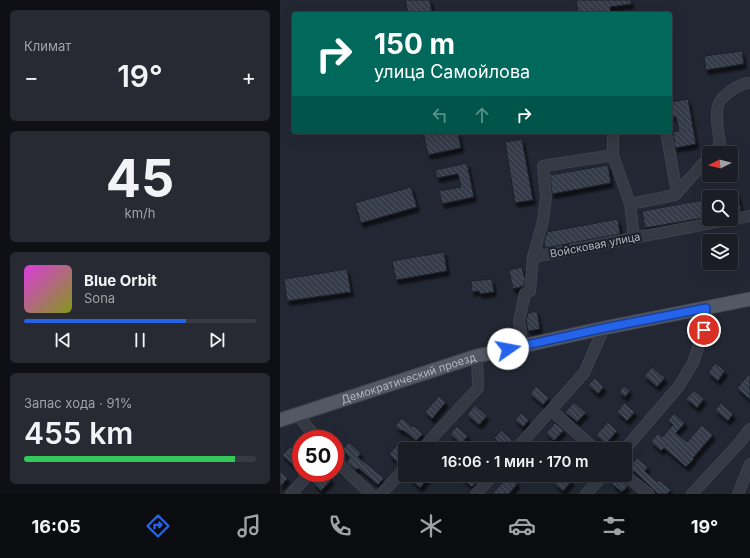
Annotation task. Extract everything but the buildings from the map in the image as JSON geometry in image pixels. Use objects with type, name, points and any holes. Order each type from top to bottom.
[{"type":"main road","name":"Демократический проезд","points":[[280,420],[477,356],[604,328],[750,299]]},
{"type":"street","points":[[719,146],[717,117],[719,103],[726,94],[734,88],[745,83],[750,83]]},
{"type":"street","points":[[613,134],[613,155],[630,204],[634,238]]},
{"type":"street","points":[[666,134],[678,193]]},
{"type":"street","points":[[523,346],[519,322],[525,293],[530,291],[533,257],[543,221],[546,197],[543,166],[613,155]]},
{"type":"street","points":[[630,204],[675,195],[702,165]]},
{"type":"street","name":"Войсковая улица","points":[[533,257],[750,216]]},
{"type":"street","points":[[631,442],[678,386],[693,363],[704,330],[706,308]]},
{"type":"street","points":[[522,442],[584,373],[604,328]]},
{"type":"street","points":[[428,442],[478,388],[477,356]]},
{"type":"street","points":[[551,410],[587,442]]},
{"type":"street","points":[[297,414],[310,430]]},
{"type":"street","points":[[692,494],[745,441],[750,429]]},
{"type":"street","points":[[738,494],[750,464]]},
{"type":"street","points":[[344,468],[372,494]]},
{"type":"street","points":[[381,494],[398,476]]},
{"type":"street","points":[[632,481],[649,494]]},
{"type":"street","points":[[291,494],[302,482]]},
{"type":"street","points":[[476,494],[487,482]]},
{"type":"street","points":[[586,494],[597,482]]},
{"type":"route","points":[[508,349],[706,308],[704,330]]}]
